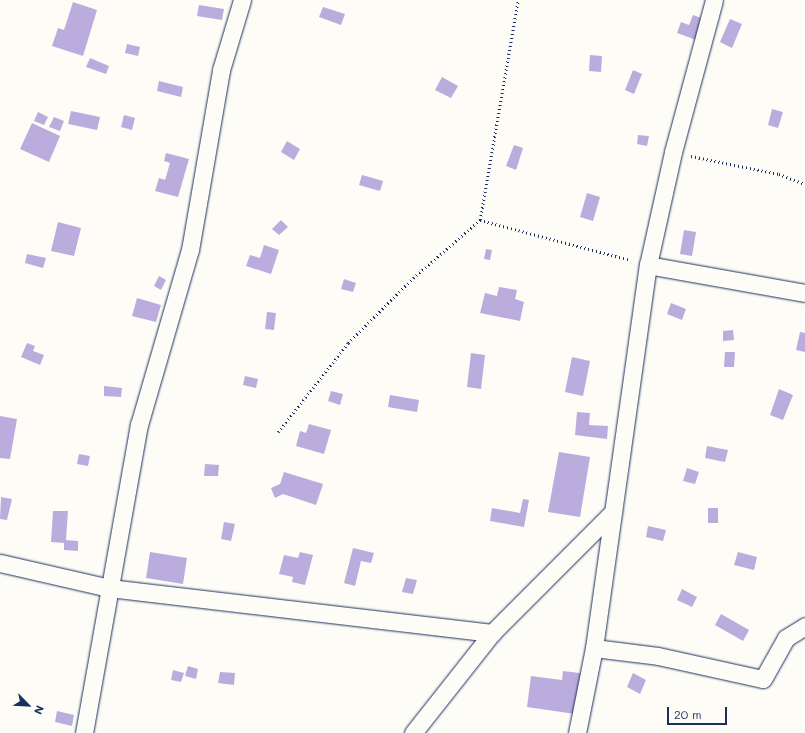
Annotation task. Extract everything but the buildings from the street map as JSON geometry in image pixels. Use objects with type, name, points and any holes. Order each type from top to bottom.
[{"type":"street","points":[[84,733],[139,425],[190,250],[220,70],[242,0]]},
{"type":"street","points":[[577,733],[594,648],[648,265],[673,152],[714,0]]},
{"type":"street","points":[[648,265],[805,294]]},
{"type":"street","points":[[413,733],[492,634],[613,512]]},
{"type":"street","points":[[0,563],[109,588],[492,634]]},
{"type":"street","points":[[594,648],[658,656],[763,679],[786,638],[805,626]]},
{"type":"path","points":[[278,432],[348,343],[413,278],[480,220],[518,0]]},
{"type":"path","points":[[673,152],[779,174],[805,184]]},
{"type":"path","points":[[480,220],[648,265]]}]
